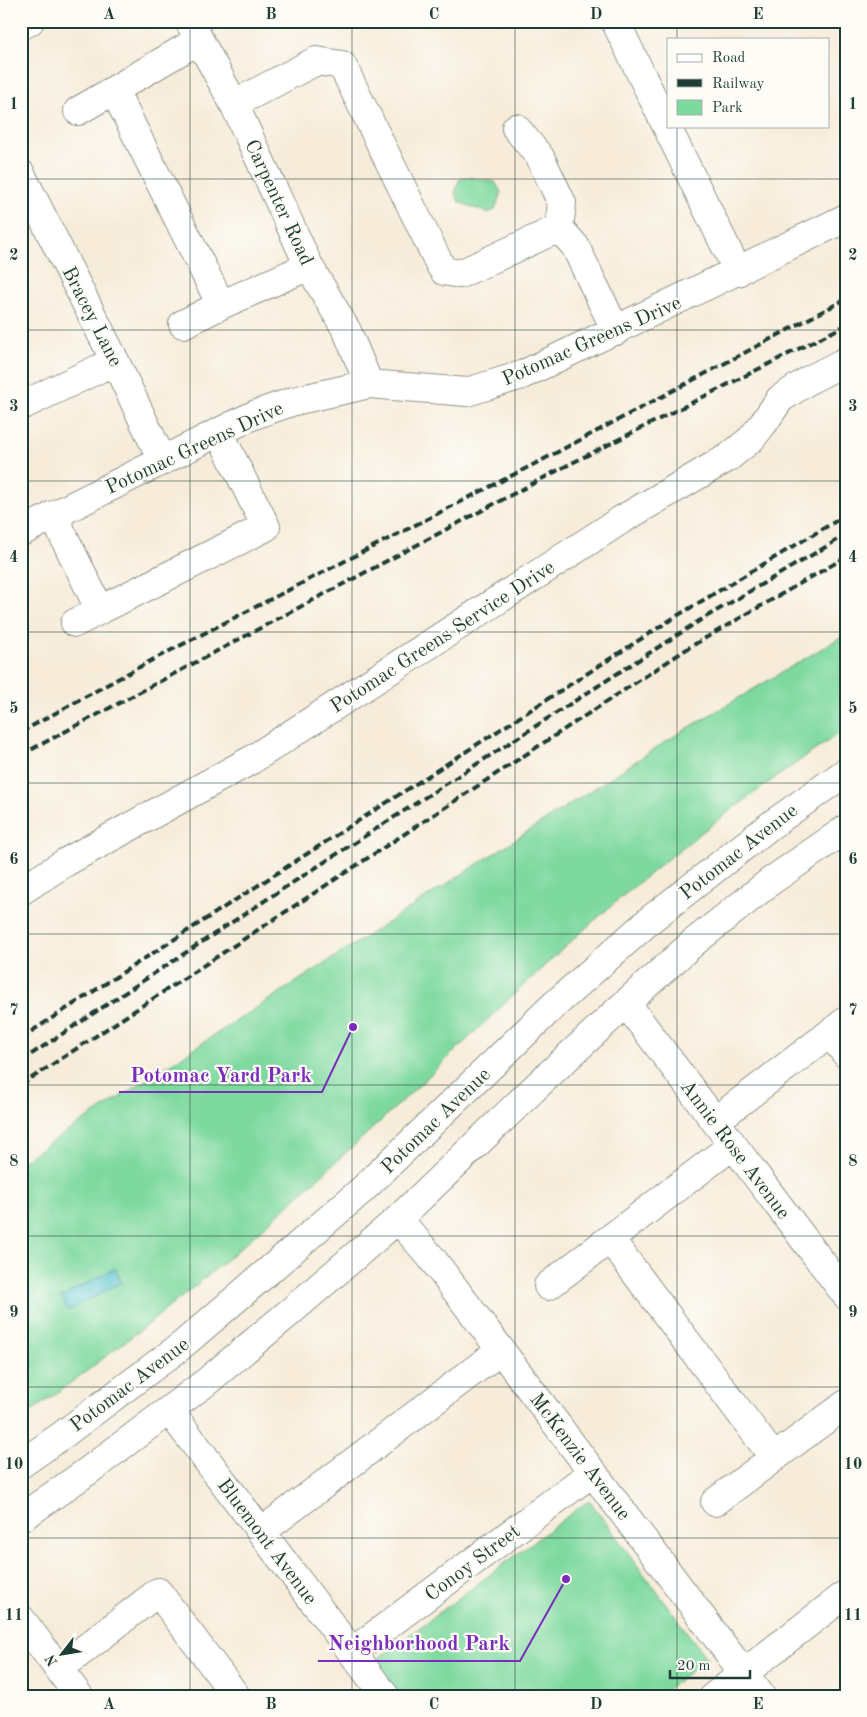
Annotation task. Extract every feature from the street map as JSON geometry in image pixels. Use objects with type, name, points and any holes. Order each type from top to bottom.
[{"type":"street","points":[[21,26],[30,21]]},
{"type":"street","points":[[615,21],[667,127]]},
{"type":"street","points":[[78,111],[114,90],[194,30]]},
{"type":"street","name":"Carpenter Road","points":[[194,30],[234,104],[310,266],[347,331],[369,384]]},
{"type":"street","points":[[234,104],[316,61],[342,65],[444,271],[460,274],[559,228]]},
{"type":"street","points":[[114,90],[221,305]]},
{"type":"street","points":[[516,128],[540,157],[562,203],[559,228],[575,246],[616,331]]},
{"type":"street","points":[[667,128],[738,272]]},
{"type":"street","name":"Bracey Lane","points":[[21,174],[115,361],[162,460]]},
{"type":"street","name":"Potomac Greens Drive","points":[[21,532],[219,432],[294,401],[369,384],[467,392],[522,375],[846,218]]},
{"type":"street","points":[[183,324],[310,266]]},
{"type":"street","points":[[21,406],[115,361]]},
{"type":"street","name":"Potomac Greens Service Drive","points":[[21,891],[66,862],[253,759],[621,520],[729,457],[751,439],[780,399],[809,380],[846,361]]},
{"type":"street","points":[[75,623],[266,527],[219,432]]},
{"type":"street","points":[[53,515],[100,610]]},
{"type":"street","name":"Potomac Avenue","points":[[21,1464],[181,1346],[362,1190],[553,1006],[651,919],[771,824],[846,772]]},
{"type":"street","points":[[21,1518],[205,1384],[398,1219],[626,1003],[693,943],[755,894],[846,829]]},
{"type":"street","name":"Annie Rose Avenue","points":[[626,1003],[846,1295]]},
{"type":"street","points":[[715,1121],[841,1036]]},
{"type":"street","points":[[548,1286],[732,1145]]},
{"type":"street","name":"McKenzie Avenue","points":[[398,1219],[430,1256],[761,1696]]},
{"type":"street","points":[[610,1239],[774,1458]]},
{"type":"street","points":[[261,1532],[501,1350]]},
{"type":"street","points":[[715,1502],[846,1404]]},
{"type":"street","name":"Bluemont Avenue","points":[[169,1410],[385,1696]]},
{"type":"street","name":"Conoy Street","points":[[352,1652],[593,1472]]},
{"type":"street","points":[[59,1669],[158,1592],[236,1696]]},
{"type":"street","points":[[714,1696],[846,1594]]},
{"type":"street","points":[[21,1619],[79,1696]]},
{"type":"green space","points":[[467,177],[495,182],[501,192],[495,210],[487,213],[459,202],[455,194],[459,180]]},
{"type":"green space","points":[[846,634],[846,729],[770,781],[696,836],[625,894],[556,955],[411,1093],[247,1242],[136,1333],[21,1419],[21,1162],[673,737]]},
{"type":"green space","points":[[589,1500],[707,1659],[658,1696],[401,1696],[375,1661]]},
{"type":"water","points":[[115,1268],[122,1282],[68,1311],[61,1297]]},
{"type":"railway","points":[[21,732],[154,659],[548,457],[846,299]]},
{"type":"railway","points":[[21,755],[564,467],[846,325]]},
{"type":"railway","points":[[21,1038],[675,617],[846,515]]},
{"type":"railway","points":[[21,1061],[278,892],[699,621],[846,535]]},
{"type":"railway","points":[[21,1085],[690,647],[846,557]]},
{"type":"place","name":"Potomac Yard Park","points":[[353,1027]]},
{"type":"place","name":"Neighborhood Park","points":[[566,1579]]}]
